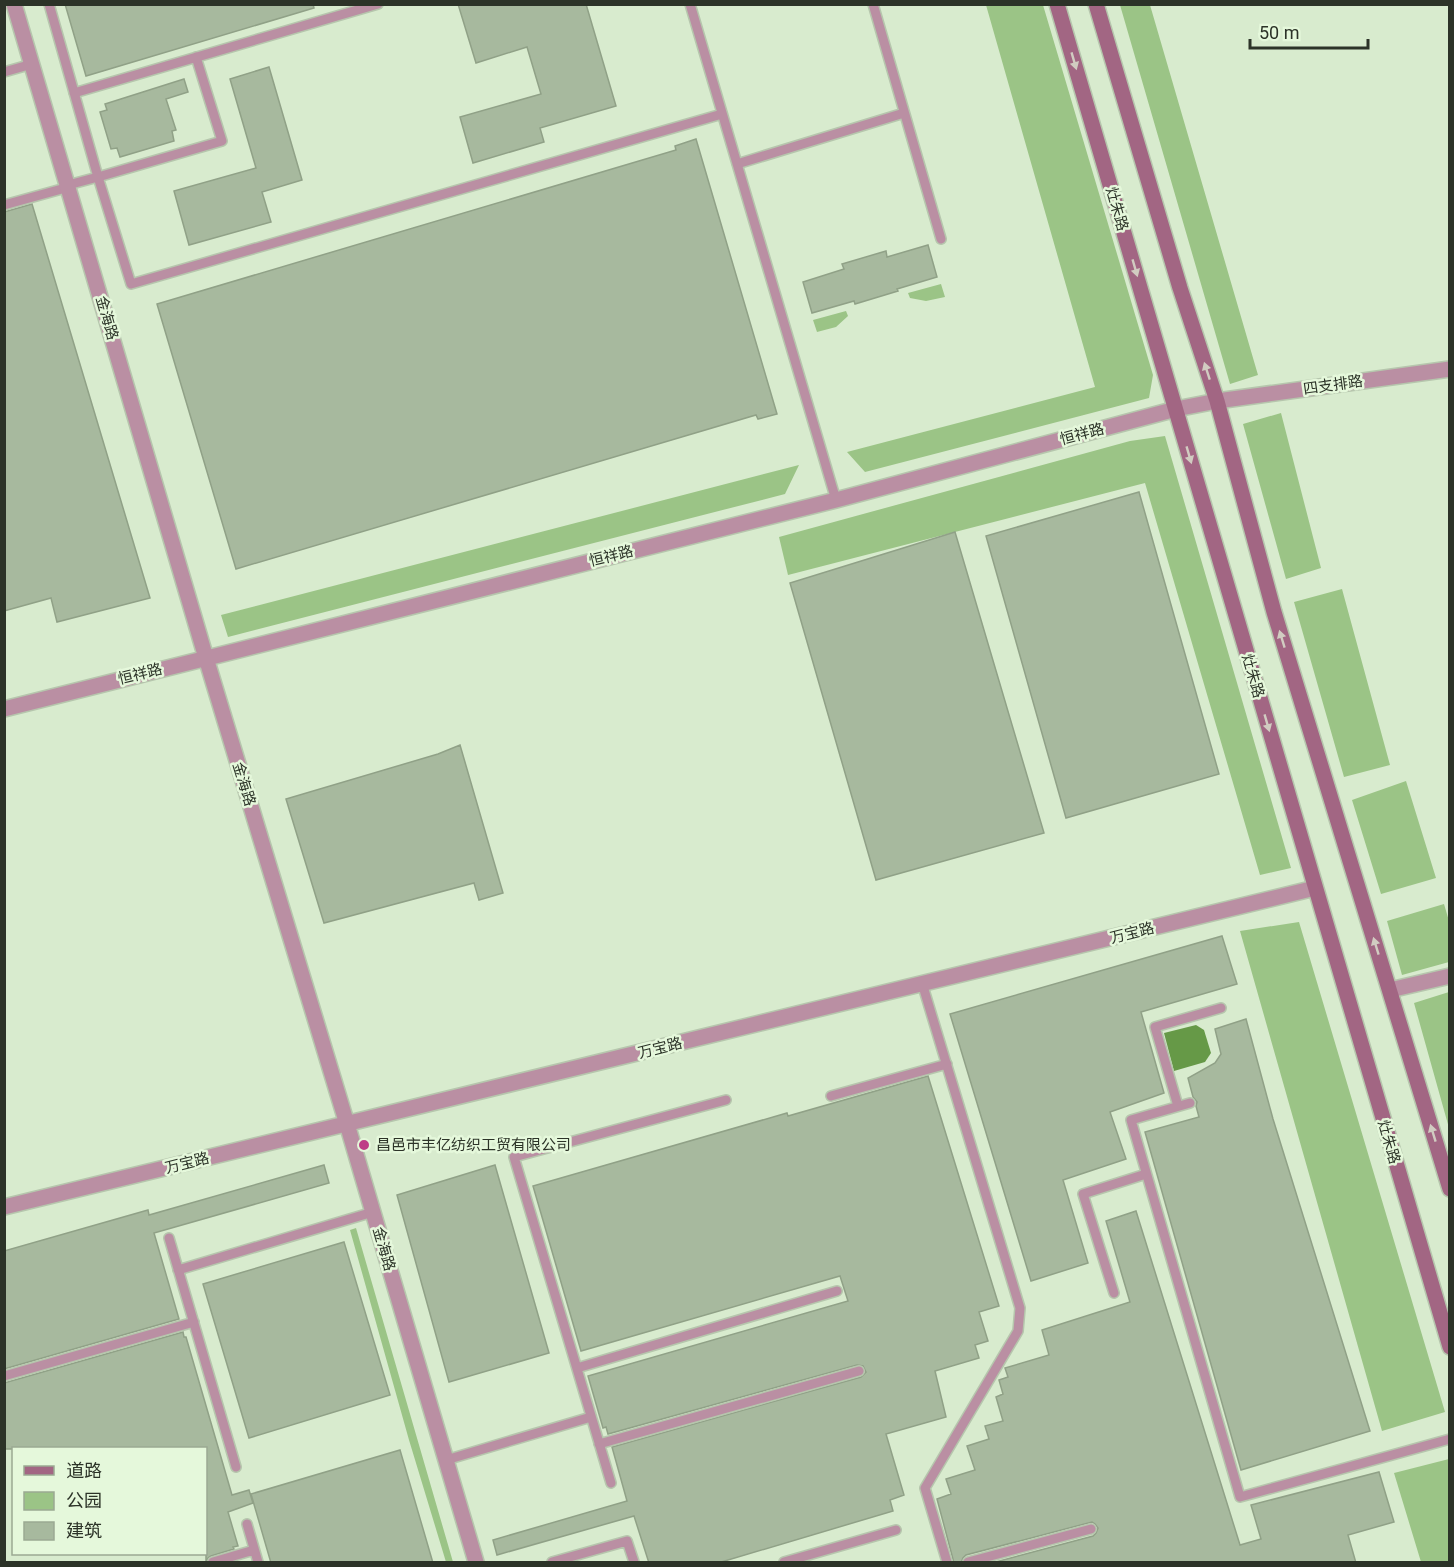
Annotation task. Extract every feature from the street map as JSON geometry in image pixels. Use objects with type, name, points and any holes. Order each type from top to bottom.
[{"type":"main road","name":"灶朱路","points":[[1057,4],[1449,1347]]},
{"type":"main road","points":[[1096,4],[1180,288],[1217,401],[1274,612],[1449,1189]]},
{"type":"street","name":"金海路","points":[[14,4],[476,1563]]},
{"type":"street","name":"四支排路","points":[[1217,401],[1449,369]]},
{"type":"street","name":"恒祥路","points":[[4,709],[836,500],[1176,409],[1217,401]]},
{"type":"street","name":"万宝路","points":[[4,1207],[1315,888]]},
{"type":"street","points":[[1390,990],[1449,976]]},
{"type":"lane","points":[[49,4],[131,284],[722,114]]},
{"type":"lane","points":[[74,93],[378,4]]},
{"type":"lane","points":[[690,4],[836,500]]},
{"type":"lane","points":[[873,4],[941,239]]},
{"type":"lane","points":[[4,205],[222,141],[196,57]]},
{"type":"lane","points":[[4,72],[32,64]]},
{"type":"lane","points":[[737,164],[904,113]]},
{"type":"lane","points":[[922,983],[1020,1308],[1018,1331],[925,1488],[947,1563]]},
{"type":"lane","points":[[1178,1106],[1155,1027],[1221,1008]]},
{"type":"lane","points":[[831,1096],[947,1064]]},
{"type":"lane","points":[[611,1483],[514,1157],[726,1100]]},
{"type":"lane","points":[[1190,1103],[1131,1120],[1240,1497],[1449,1439]]},
{"type":"lane","points":[[1114,1293],[1083,1194],[1146,1174]]},
{"type":"lane","points":[[178,1270],[373,1212]]},
{"type":"lane","points":[[169,1238],[236,1467]]},
{"type":"lane","points":[[577,1368],[837,1291]]},
{"type":"lane","points":[[4,1376],[194,1322]]},
{"type":"lane","points":[[599,1444],[859,1371]]},
{"type":"lane","points":[[446,1460],[591,1417]]},
{"type":"lane","points":[[247,1524],[258,1563]]},
{"type":"lane","points":[[968,1563],[1091,1528]]},
{"type":"lane","points":[[784,1563],[896,1530]]},
{"type":"lane","points":[[552,1563],[627,1541],[634,1563]]},
{"type":"lane","points":[[213,1563],[254,1550]]},
{"type":"green space","points":[[986,5],[1043,5],[1153,375],[1149,398],[865,472],[847,452],[1095,387]]},
{"type":"green space","points":[[1120,5],[1150,5],[1258,375],[1230,384]]},
{"type":"green space","points":[[941,284],[945,297],[926,301],[910,298],[908,293]]},
{"type":"green space","points":[[846,311],[848,316],[836,327],[817,332],[813,320]]},
{"type":"green space","points":[[1281,413],[1321,568],[1286,579],[1243,424]]},
{"type":"green space","points":[[1165,436],[1291,868],[1260,875],[1145,483],[788,575],[779,537],[1130,441]]},
{"type":"green space","points":[[799,465],[785,494],[228,637],[221,615]]},
{"type":"green space","points":[[1342,589],[1390,765],[1344,777],[1294,602]]},
{"type":"green space","points":[[1406,781],[1436,878],[1381,894],[1352,800]]},
{"type":"green space","points":[[1444,904],[1449,921],[1449,962],[1402,975],[1387,921]]},
{"type":"green space","points":[[1299,922],[1445,1412],[1382,1431],[1240,931]]},
{"type":"green space","points":[[1450,992],[1449,1128],[1414,1003]]},
{"type":"green space","points":[[356,1228],[453,1562],[446,1562],[409,1440],[350,1230]]},
{"type":"green space","points":[[1449,1459],[1449,1562],[1421,1562],[1394,1473]]},
{"type":"shaded area","points":[[1196,1025],[1204,1030],[1211,1053],[1205,1062],[1174,1071],[1164,1033]]},
{"type":"building","points":[[65,4],[313,4],[314,8],[86,76]]},
{"type":"building","points":[[458,4],[586,4],[616,106],[540,128],[544,142],[473,163],[460,117],[541,94],[527,47],[476,63]]},
{"type":"building","points":[[269,67],[302,180],[262,192],[271,222],[189,245],[174,191],[256,168],[230,79]]},
{"type":"building","points":[[184,79],[188,92],[166,99],[176,130],[172,131],[174,141],[120,157],[117,148],[111,149],[100,112],[107,110],[105,104]]},
{"type":"building","points":[[696,139],[777,414],[758,419],[756,415],[236,569],[157,304],[676,150],[675,146]]},
{"type":"building","points":[[32,204],[150,598],[57,622],[51,598],[4,611],[4,212]]},
{"type":"building","points":[[928,245],[937,277],[855,304],[854,301],[812,313],[803,282],[844,269],[842,264],[886,251],[887,257]]},
{"type":"building","points":[[1139,492],[1219,774],[1066,818],[986,536]]},
{"type":"building","points":[[955,532],[1044,833],[876,880],[790,583]]},
{"type":"building","points":[[460,745],[503,893],[479,900],[474,883],[324,923],[286,799],[438,754]]},
{"type":"building","points":[[1222,936],[1237,984],[1141,1012],[1164,1093],[1110,1112],[1126,1159],[1063,1180],[1088,1263],[1031,1281],[950,1014]]},
{"type":"building","points":[[1246,1019],[1273,1119],[1370,1431],[1241,1470],[1145,1132],[1199,1117],[1197,1102],[1193,1097],[1188,1078],[1215,1063],[1221,1054],[1215,1029]]},
{"type":"building","points":[[928,1076],[999,1306],[979,1312],[988,1341],[975,1345],[979,1358],[935,1371],[946,1417],[886,1434],[904,1495],[890,1500],[893,1511],[718,1563],[649,1563],[634,1516],[497,1555],[493,1540],[627,1501],[612,1447],[861,1377],[866,1372],[863,1366],[857,1365],[608,1434],[606,1427],[603,1428],[588,1376],[848,1301],[840,1276],[581,1351],[533,1186],[787,1113],[788,1116]]},
{"type":"building","points":[[324,1165],[329,1183],[154,1233],[179,1319],[4,1369],[4,1251],[148,1210],[149,1215]]},
{"type":"building","points":[[495,1165],[549,1353],[449,1382],[397,1195]]},
{"type":"building","points":[[1136,1211],[1240,1545],[1261,1539],[1251,1505],[1379,1472],[1394,1522],[1348,1535],[1356,1563],[992,1563],[1093,1536],[1098,1528],[1092,1522],[966,1555],[961,1563],[954,1563],[937,1499],[951,1494],[946,1479],[975,1470],[967,1446],[989,1439],[985,1426],[1003,1421],[996,1397],[1003,1394],[999,1380],[1008,1377],[1005,1368],[1049,1355],[1042,1330],[1130,1302],[1106,1221]]},
{"type":"building","points":[[344,1242],[390,1395],[249,1438],[203,1284]]},
{"type":"building","points":[[183,1332],[232,1495],[249,1490],[253,1503],[228,1512],[238,1546],[211,1556],[206,1563],[207,1447],[12,1447],[12,1449],[4,1449],[4,1383]]},
{"type":"building","points":[[400,1450],[433,1563],[271,1563],[251,1494]]},
{"type":"place","name":"昌邑市丰亿纺织工贸有限公司","points":[[364,1145]]}]
